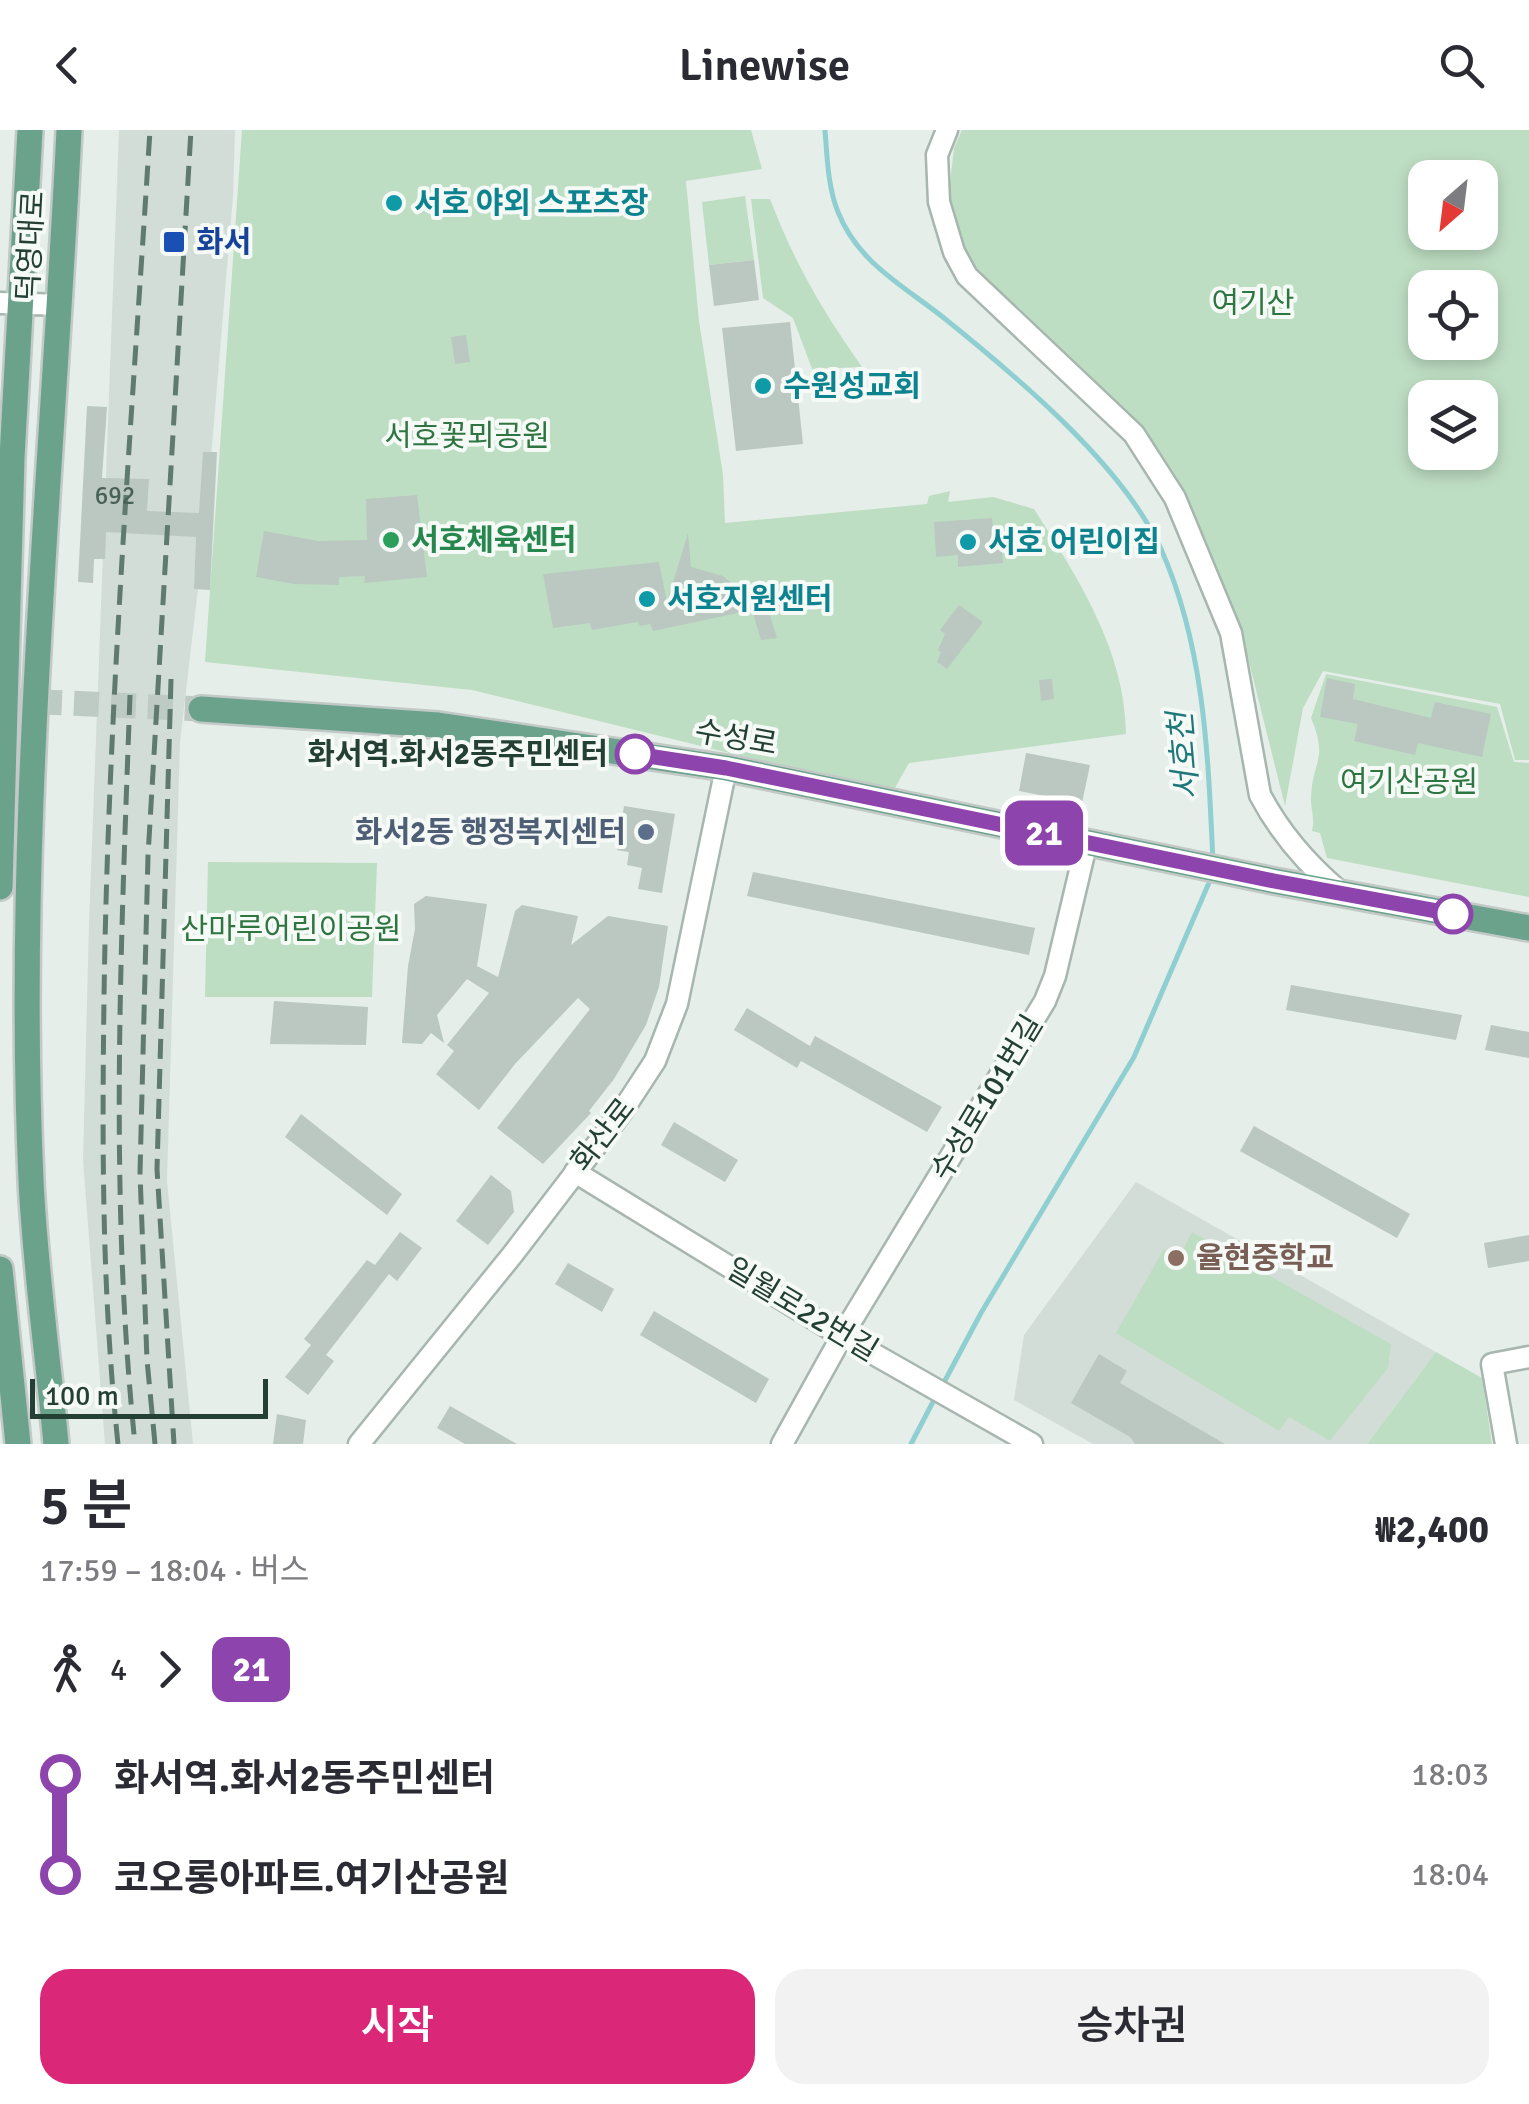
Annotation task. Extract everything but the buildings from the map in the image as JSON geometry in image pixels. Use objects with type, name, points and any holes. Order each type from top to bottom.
[{"type":"main road","name":"덕영대로","points":[[4,460],[14,420],[10,303],[30,130]]},
{"type":"main road","name":"덕영대로","points":[[56,1444],[31,1182],[27,914],[34,703],[69,130]]},
{"type":"main road","points":[[0,887],[4,460]]},
{"type":"main road","name":"수성로","points":[[201,709],[438,725],[726,768],[1274,881],[1340,891]]},
{"type":"main road","points":[[1340,891],[1529,928]]},
{"type":"main road","points":[[0,1269],[18,1444]]},
{"type":"street","points":[[948,130],[937,155],[936,177],[954,252],[967,276],[1088,387],[1152,458],[1175,498],[1231,633],[1260,796],[1307,864],[1340,891]]},
{"type":"street","points":[[10,303],[61,305]]},
{"type":"street","name":"화산로","points":[[359,1444],[641,1087],[667,1036],[685,969],[726,768]]},
{"type":"street","name":"수성로101번길","points":[[782,1444],[842,1336],[1045,1001],[1055,976],[1087,842]]},
{"type":"street","name":"일월로22번길","points":[[575,1172],[842,1336],[1032,1444]]},
{"type":"street","points":[[1506,1444],[1492,1364],[1529,1358]]},
{"type":"shaded area","points":[[119,130],[235,130],[205,529],[180,742],[167,1181],[193,1444],[105,1444],[83,1160]]},
{"type":"shaded area","name":"율현중학교","points":[[1136,1182],[1436,1352],[1367,1444],[1093,1444],[1014,1400],[1024,1335]]},
{"type":"green space","name":"서호꽃뫼공원","points":[[242,130],[751,130],[762,169],[686,181],[699,321],[723,475],[725,523],[927,504],[929,496],[950,491],[948,502],[993,497],[1034,509],[1082,588],[1108,644],[1124,703],[1126,734],[909,763],[892,793],[472,690],[205,662]]},
{"type":"green space","name":"여기산","points":[[962,130],[1529,130],[1529,760],[1515,760],[1500,704],[1323,671],[1303,708],[1285,806],[1245,646],[1168,470],[965,261],[948,201],[954,148]]},
{"type":"green space","points":[[745,196],[754,260],[709,265],[702,202]]},
{"type":"green space","points":[[751,199],[770,199],[810,286],[862,367],[812,369],[793,318],[763,298]]},
{"type":"green space","name":"여기산공원","points":[[1326,674],[1497,707],[1514,762],[1529,763],[1529,897],[1327,858],[1320,833],[1312,831],[1311,799],[1319,743],[1311,718]]},
{"type":"green space","name":"산마루어린이공원","points":[[208,862],[377,863],[372,997],[205,997]]},
{"type":"green space","points":[[1192,1232],[1391,1344],[1388,1368],[1330,1441],[1289,1417],[1279,1431],[1116,1333],[1164,1249],[1179,1257]]},
{"type":"green space","points":[[1436,1352],[1482,1378],[1492,1444],[1367,1444]]},
{"type":"waterway","name":"서호천","points":[[825,130],[835,203],[857,246],[1065,423],[1121,485],[1161,549],[1187,625],[1202,703],[1213,862]]},
{"type":"waterway","name":"서호천","points":[[941,1388],[981,1313],[1134,1057],[1211,878]]},
{"type":"waterway","name":"서호천","points":[[911,1444],[935,1398]]},
{"type":"tunnel","points":[[0,700],[201,709]]},
{"type":"railway","points":[[118,1444],[104,1221],[106,890],[150,130]]},
{"type":"railway","points":[[155,1444],[147,1360],[140,1173],[148,856],[191,130]]},
{"type":"railway","points":[[171,679],[157,1169],[174,1444]]},
{"type":"railway","points":[[130,695],[119,1070],[122,1257],[135,1444]]},
{"type":"bus line","name":"21","points":[[635,754],[726,768],[1453,914]]},
{"type":"place","name":"서호 야외 스포츠장","points":[[394,203]]},
{"type":"place","name":"화서","points":[[174,242]]},
{"type":"place","name":"수원성교회","points":[[763,386]]},
{"type":"place","name":"서호체육센터","points":[[391,540]]},
{"type":"place","name":"서호 어린이집","points":[[968,542]]},
{"type":"place","name":"서호지원센터","points":[[647,599]]},
{"type":"place","name":"화서역.화서2동주민센터","points":[[635,754]]},
{"type":"place","name":"화서2동 행정복지센터","points":[[646,832]]},
{"type":"place","name":"율현중학교","points":[[1176,1258]]}]
